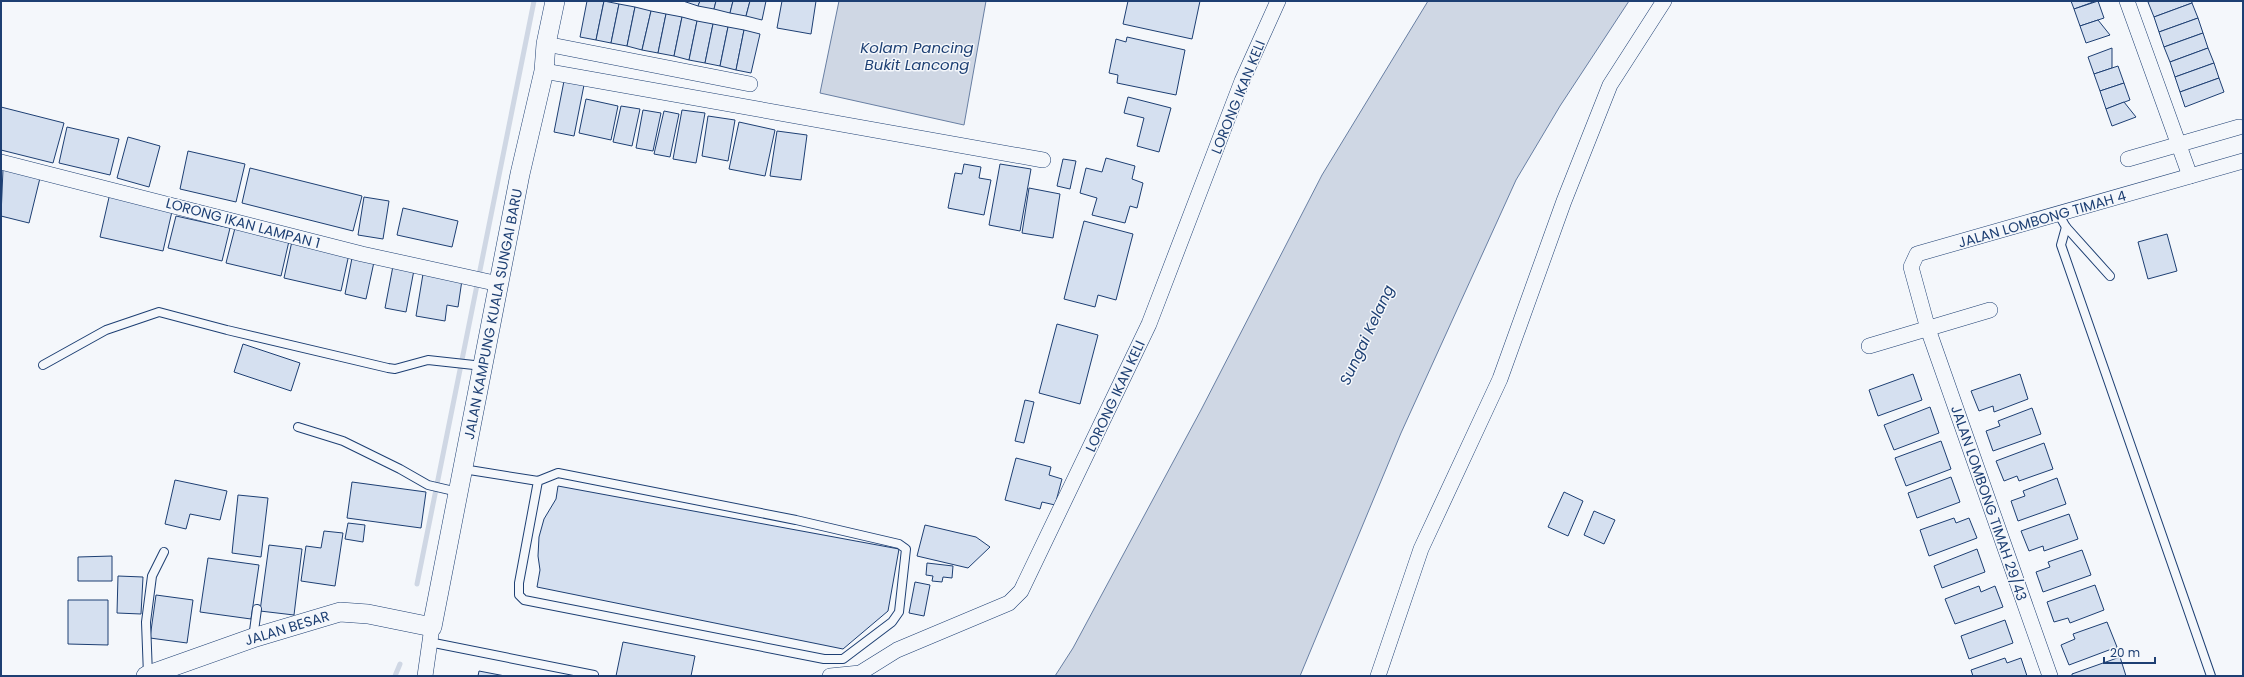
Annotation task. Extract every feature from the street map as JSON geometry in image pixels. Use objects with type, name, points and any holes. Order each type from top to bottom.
[{"type":"street","name":"JALAN KAMPUNG KUALA SUNGAI BARU","points":[[430,634],[453,491],[464,469],[478,366],[492,283],[544,72],[546,44],[555,1]]},
{"type":"street","name":"LORONG IKAN KELI","points":[[830,676],[860,673],[897,650],[1009,603],[1021,590],[1149,324],[1242,82],[1278,1]]},
{"type":"street","points":[[1378,676],[1421,549],[1500,379],[1564,200],[1610,85],[1664,1]]},
{"type":"street","points":[[2127,1],[2190,176]]},
{"type":"street","points":[[546,44],[750,84]]},
{"type":"street","points":[[544,72],[1043,160]]},
{"type":"street","points":[[2128,159],[2239,127]]},
{"type":"street","name":"JALAN LOMBONG TIMAH 4","points":[[1928,329],[1911,267],[1917,254],[2062,221],[2190,176],[2243,161]]},
{"type":"street","name":"LORONG IKAN LAMPAN 1","points":[[1,162],[362,254],[492,283]]},
{"type":"street","points":[[1869,346],[1990,310]]},
{"type":"street","name":"JALAN LOMBONG TIMAH 29/43","points":[[1928,329],[2050,676]]},
{"type":"street","name":"JALAN BESAR","points":[[147,676],[253,638],[340,612],[368,614],[430,634]]},
{"type":"street","points":[[424,676],[430,634]]},
{"type":"lane","points":[[2062,221],[2110,276]]},
{"type":"lane","points":[[2062,221],[2061,245],[2211,676]]},
{"type":"lane","points":[[43,365],[106,330],[159,312],[226,330],[395,370],[428,360],[478,366]]},
{"type":"lane","points":[[298,427],[343,441],[434,487],[453,491]]},
{"type":"lane","points":[[464,469],[538,481],[558,473],[796,520],[899,544],[906,549],[899,612],[892,622],[843,659],[824,659],[524,600],[518,595],[518,583],[538,481]]},
{"type":"lane","points":[[147,676],[146,622],[152,576],[164,552]]},
{"type":"lane","points":[[253,638],[257,609]]},
{"type":"lane","points":[[430,634],[594,675]]},
{"type":"water","name":"Kolam Pancing Bukit Lancong","points":[[839,1],[986,1],[964,125],[820,93]]},
{"type":"water","name":"Sungai Kelang","points":[[1428,1],[1629,1],[1560,106],[1516,180],[1401,433],[1300,676],[1055,676],[1073,648],[1201,410],[1322,175]]},
{"type":"building","points":[[587,1],[604,1],[596,40],[580,37]]},
{"type":"building","points":[[604,1],[619,4],[611,43],[596,40]]},
{"type":"building","points":[[683,1],[700,1],[698,6]]},
{"type":"building","points":[[700,1],[716,1],[714,9],[698,6]]},
{"type":"building","points":[[716,1],[733,1],[730,13],[714,9]]},
{"type":"building","points":[[733,1],[750,1],[746,16],[730,13]]},
{"type":"building","points":[[750,1],[766,1],[762,20],[746,16]]},
{"type":"building","points":[[782,1],[816,1],[811,34],[777,28]]},
{"type":"building","points":[[1128,1],[1200,1],[1192,39],[1123,24]]},
{"type":"building","points":[[2071,1],[2096,1],[2074,9]]},
{"type":"building","points":[[2098,1],[2104,18],[2080,26],[2074,9]]},
{"type":"building","points":[[2192,1],[2192,3],[2154,17],[2148,2]]},
{"type":"building","points":[[2192,3],[2198,18],[2159,32],[2154,17]]},
{"type":"building","points":[[619,4],[635,7],[627,46],[611,43]]},
{"type":"building","points":[[635,7],[651,11],[642,50],[627,46]]},
{"type":"building","points":[[651,11],[666,14],[658,53],[642,50]]},
{"type":"building","points":[[666,14],[682,17],[674,56],[658,53]]},
{"type":"building","points":[[682,17],[697,21],[689,60],[674,56]]},
{"type":"building","points":[[2198,18],[2203,33],[2164,47],[2159,32]]},
{"type":"building","points":[[2098,20],[2110,35],[2086,43],[2080,26]]},
{"type":"building","points":[[697,21],[713,24],[705,63],[689,60]]},
{"type":"building","points":[[713,24],[728,27],[720,66],[705,63]]},
{"type":"building","points":[[728,27],[744,30],[736,70],[720,66]]},
{"type":"building","points":[[744,30],[760,34],[751,73],[736,70]]},
{"type":"building","points":[[2203,33],[2208,48],[2170,62],[2164,47]]},
{"type":"building","points":[[1127,37],[1185,50],[1176,95],[1117,83],[1118,75],[1109,73],[1116,39],[1126,42]]},
{"type":"building","points":[[2112,48],[2112,68],[2094,74],[2088,57]]},
{"type":"building","points":[[2208,48],[2214,63],[2175,77],[2170,62]]},
{"type":"building","points":[[2214,63],[2219,78],[2180,92],[2175,77]]},
{"type":"building","points":[[2118,66],[2124,83],[2100,91],[2094,74]]},
{"type":"building","points":[[2219,78],[2224,92],[2185,107],[2180,92]]},
{"type":"building","points":[[564,81],[584,85],[574,136],[554,132]]},
{"type":"building","points":[[2124,83],[2130,100],[2106,109],[2100,91]]},
{"type":"building","points":[[1128,97],[1171,108],[1159,152],[1137,146],[1144,118],[1124,113]]},
{"type":"building","points":[[586,99],[618,106],[611,140],[579,133]]},
{"type":"building","points":[[2124,102],[2136,117],[2112,126],[2106,109]]},
{"type":"building","points":[[621,106],[640,109],[632,146],[613,142]]},
{"type":"building","points":[[1,107],[64,123],[53,163],[1,150]]},
{"type":"building","points":[[643,110],[661,113],[653,151],[636,148]]},
{"type":"building","points":[[682,110],[705,113],[696,163],[673,159]]},
{"type":"building","points":[[664,111],[679,114],[670,157],[654,154]]},
{"type":"building","points":[[708,116],[735,120],[728,161],[702,156]]},
{"type":"building","points":[[739,122],[775,130],[765,176],[729,169]]},
{"type":"building","points":[[67,127],[119,139],[110,175],[59,163]]},
{"type":"building","points":[[777,131],[807,135],[801,180],[770,176]]},
{"type":"building","points":[[128,137],[160,146],[149,187],[117,178]]},
{"type":"building","points":[[188,151],[245,164],[236,202],[180,189]]},
{"type":"building","points":[[1106,158],[1135,166],[1132,179],[1143,183],[1137,208],[1130,206],[1125,223],[1092,215],[1097,198],[1080,193],[1086,168],[1102,172]]},
{"type":"building","points":[[1063,159],[1076,161],[1070,189],[1057,186]]},
{"type":"building","points":[[964,164],[981,167],[979,178],[991,180],[984,215],[948,208],[955,173],[962,174]]},
{"type":"building","points":[[1000,164],[1031,169],[1020,231],[989,225]]},
{"type":"building","points":[[250,168],[362,196],[353,231],[242,203]]},
{"type":"building","points":[[3,169],[40,178],[29,223],[1,216]]},
{"type":"building","points":[[1029,188],[1060,194],[1053,238],[1022,233]]},
{"type":"building","points":[[110,193],[173,207],[163,251],[100,237]]},
{"type":"building","points":[[364,197],[389,201],[383,239],[358,235]]},
{"type":"building","points":[[403,208],[458,221],[452,247],[397,235]]},
{"type":"building","points":[[176,216],[230,228],[222,261],[168,248]]},
{"type":"building","points":[[1084,221],[1133,234],[1116,300],[1098,295],[1095,307],[1064,299]]},
{"type":"building","points":[[235,228],[289,241],[281,276],[226,263]]},
{"type":"building","points":[[2167,234],[2177,271],[2148,279],[2138,242]]},
{"type":"building","points":[[292,241],[349,254],[341,291],[284,278]]},
{"type":"building","points":[[352,258],[374,262],[366,299],[345,294]]},
{"type":"building","points":[[393,266],[414,270],[406,312],[385,308]]},
{"type":"building","points":[[423,274],[462,280],[458,307],[447,305],[445,321],[416,316]]},
{"type":"building","points":[[1057,324],[1098,335],[1080,404],[1039,393]]},
{"type":"building","points":[[243,344],[300,363],[291,391],[234,372]]},
{"type":"building","points":[[1913,374],[1922,400],[1878,416],[1869,390]]},
{"type":"building","points":[[2020,374],[2028,399],[1994,412],[1993,406],[1979,411],[1971,391]]},
{"type":"building","points":[[1025,400],[1034,402],[1024,443],[1015,441]]},
{"type":"building","points":[[1930,407],[1939,433],[1894,450],[1884,425]]},
{"type":"building","points":[[2032,408],[2041,434],[1993,451],[1986,431],[2000,426],[1998,421]]},
{"type":"building","points":[[1941,441],[1951,469],[1906,486],[1895,458]]},
{"type":"building","points":[[2044,443],[2053,469],[2019,481],[2017,476],[2004,481],[1996,461]]},
{"type":"building","points":[[1016,458],[1051,467],[1049,475],[1062,479],[1055,505],[1042,502],[1040,509],[1005,500]]},
{"type":"building","points":[[1951,477],[1960,502],[1917,518],[1908,493]]},
{"type":"building","points":[[2057,478],[2066,504],[2018,521],[2011,501],[2025,496],[2023,491]]},
{"type":"building","points":[[175,480],[227,491],[220,520],[190,514],[186,529],[165,524]]},
{"type":"building","points":[[352,482],[426,492],[421,528],[347,518]]},
{"type":"building","points":[[558,486],[899,549],[888,611],[843,649],[537,587],[540,570],[538,556],[539,537],[544,519],[556,499]]},
{"type":"building","points":[[1564,492],[1583,501],[1568,536],[1548,527]]},
{"type":"building","points":[[238,495],[268,498],[261,557],[232,553]]},
{"type":"building","points":[[1594,511],[1615,520],[1604,544],[1584,535]]},
{"type":"building","points":[[2069,514],[2078,539],[2044,551],[2043,546],[2029,551],[2021,531]]},
{"type":"building","points":[[1954,518],[1956,523],[1969,518],[1977,538],[1929,556],[1920,530]]},
{"type":"building","points":[[348,523],[365,525],[363,542],[345,539]]},
{"type":"building","points":[[925,525],[976,537],[990,547],[968,568],[917,556]]},
{"type":"building","points":[[324,531],[343,533],[335,586],[301,581],[306,546],[321,548]]},
{"type":"building","points":[[269,545],[302,549],[294,615],[260,611]]},
{"type":"building","points":[[1977,549],[1985,572],[1942,588],[1934,566]]},
{"type":"building","points":[[2082,550],[2091,575],[2043,592],[2036,572],[2050,567],[2048,562]]},
{"type":"building","points":[[112,556],[112,581],[78,581],[78,557]]},
{"type":"building","points":[[208,558],[259,565],[251,619],[200,612]]},
{"type":"building","points":[[927,563],[953,566],[952,578],[943,577],[942,582],[932,581],[933,576],[926,575]]},
{"type":"building","points":[[118,576],[143,577],[141,614],[117,613]]},
{"type":"building","points":[[915,582],[930,585],[924,616],[909,613]]},
{"type":"building","points":[[2095,585],[2104,610],[2070,623],[2068,618],[2054,622],[2047,602]]},
{"type":"building","points":[[1979,586],[1981,592],[1995,586],[2003,607],[1955,624],[1945,599]]},
{"type":"building","points":[[156,595],[193,600],[187,643],[150,638]]},
{"type":"building","points":[[68,600],[108,600],[108,645],[68,644]]},
{"type":"building","points":[[2005,620],[2013,643],[1969,659],[1961,636]]},
{"type":"building","points":[[2107,622],[2117,647],[2069,665],[2061,645],[2075,639],[2073,634]]},
{"type":"building","points":[[623,642],[695,656],[691,676],[616,676]]},
{"type":"building","points":[[2120,657],[2126,676],[2072,676],[2072,674]]},
{"type":"building","points":[[2005,658],[2007,663],[2021,658],[2027,676],[1973,676],[1971,670]]},
{"type":"building","points":[[479,671],[505,676],[478,676]]},
{"type":"waterway","points":[[417,584],[534,1]]},
{"type":"waterway","points":[[395,676],[400,664]]}]
